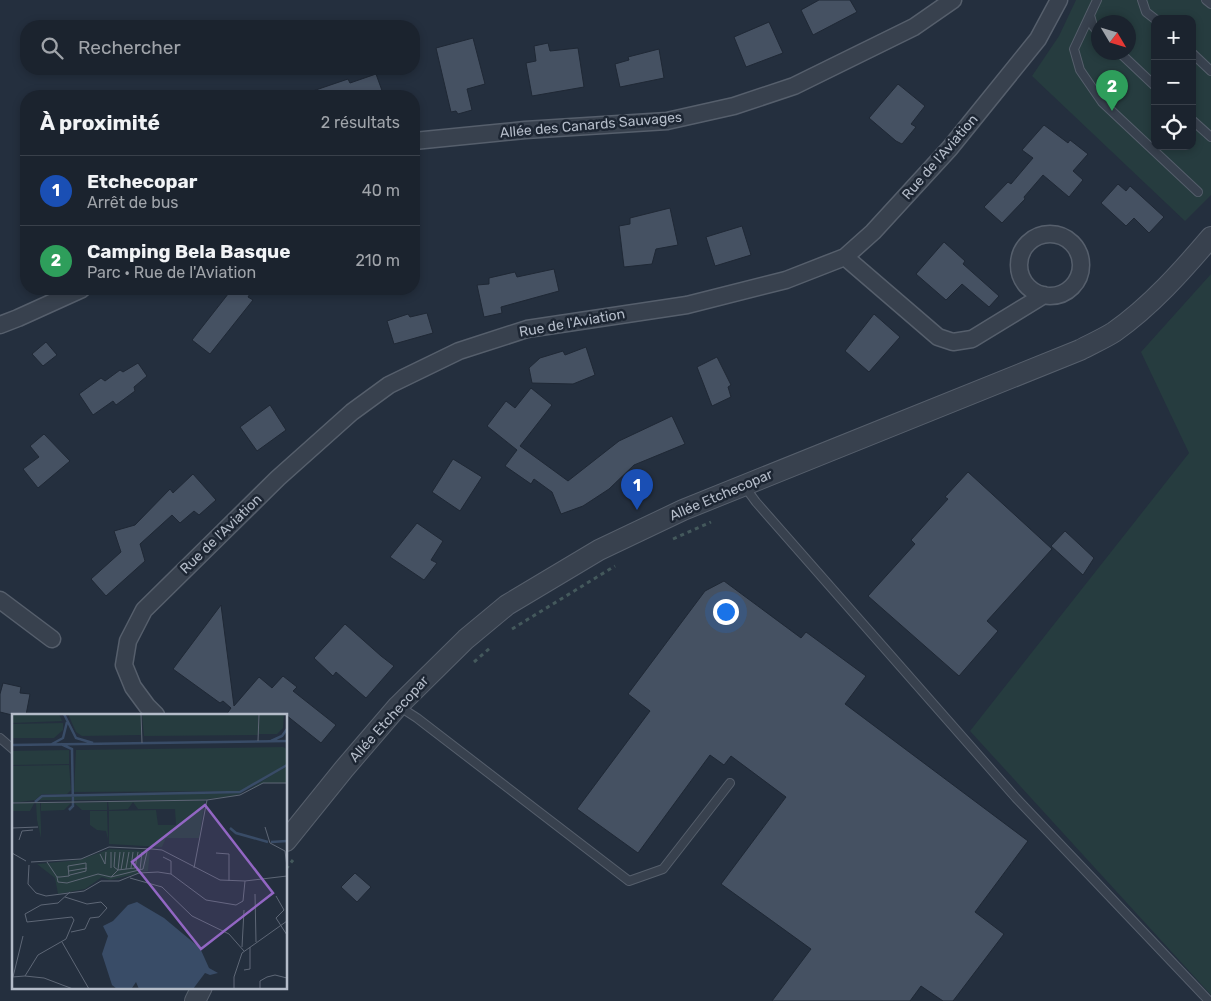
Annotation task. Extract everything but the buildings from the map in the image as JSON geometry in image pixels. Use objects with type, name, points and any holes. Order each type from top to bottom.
[{"type":"street","name":"Allée des Canards Sauvages","points":[[420,140],[524,130],[667,121],[734,106],[794,86],[914,27],[952,0]]},
{"type":"street","name":"Rue de l'Aviation","points":[[155,714],[133,687],[124,665],[128,641],[144,610],[278,478],[352,412],[390,385],[458,351],[527,329],[687,304],[786,280],[845,257],[873,232],[950,148],[1038,39],[1059,0]]},
{"type":"street","name":"Allée Etchecopar","points":[[290,842],[398,706],[466,639],[507,605],[599,550],[684,510],[1080,350],[1112,333],[1137,315],[1160,293],[1211,237]]},
{"type":"street","points":[[845,257],[938,337],[953,342],[972,339],[1044,295]]},
{"type":"street","points":[[0,325],[69,295]]},
{"type":"street","points":[[0,600],[52,639]]},
{"type":"street","points":[[195,1001],[202,988]]},
{"type":"lane","points":[[1097,0],[1074,49],[1080,70],[1102,102],[1198,192]]},
{"type":"lane","points":[[1142,0],[1146,12],[1151,16]]},
{"type":"lane","points":[[1206,0],[1211,4]]},
{"type":"lane","points":[[1196,57],[1211,70]]},
{"type":"lane","points":[[1127,60],[1151,82]]},
{"type":"lane","points":[[1196,124],[1211,137]]},
{"type":"lane","points":[[744,485],[756,502],[1016,798],[1210,1001]]},
{"type":"lane","points":[[398,706],[417,718],[628,881],[663,869],[730,783]]},
{"type":"lane","points":[[0,738],[12,748]]},
{"type":"path","points":[[665,542],[715,520]]},
{"type":"path","points":[[509,631],[622,562]]},
{"type":"path","points":[[473,662],[495,644]]},
{"type":"path","points":[[288,856],[290,842]]},
{"type":"green space","points":[[1076,0],[1211,0],[1211,195],[1185,221],[1032,76],[1059,36]]},
{"type":"green space","points":[[1211,274],[1211,995],[970,731],[1189,453],[1141,352]]},
{"type":"place","name":"Camping Bela Basque","points":[[1112,111]]},
{"type":"place","name":"Etchecopar","points":[[637,510]]}]
